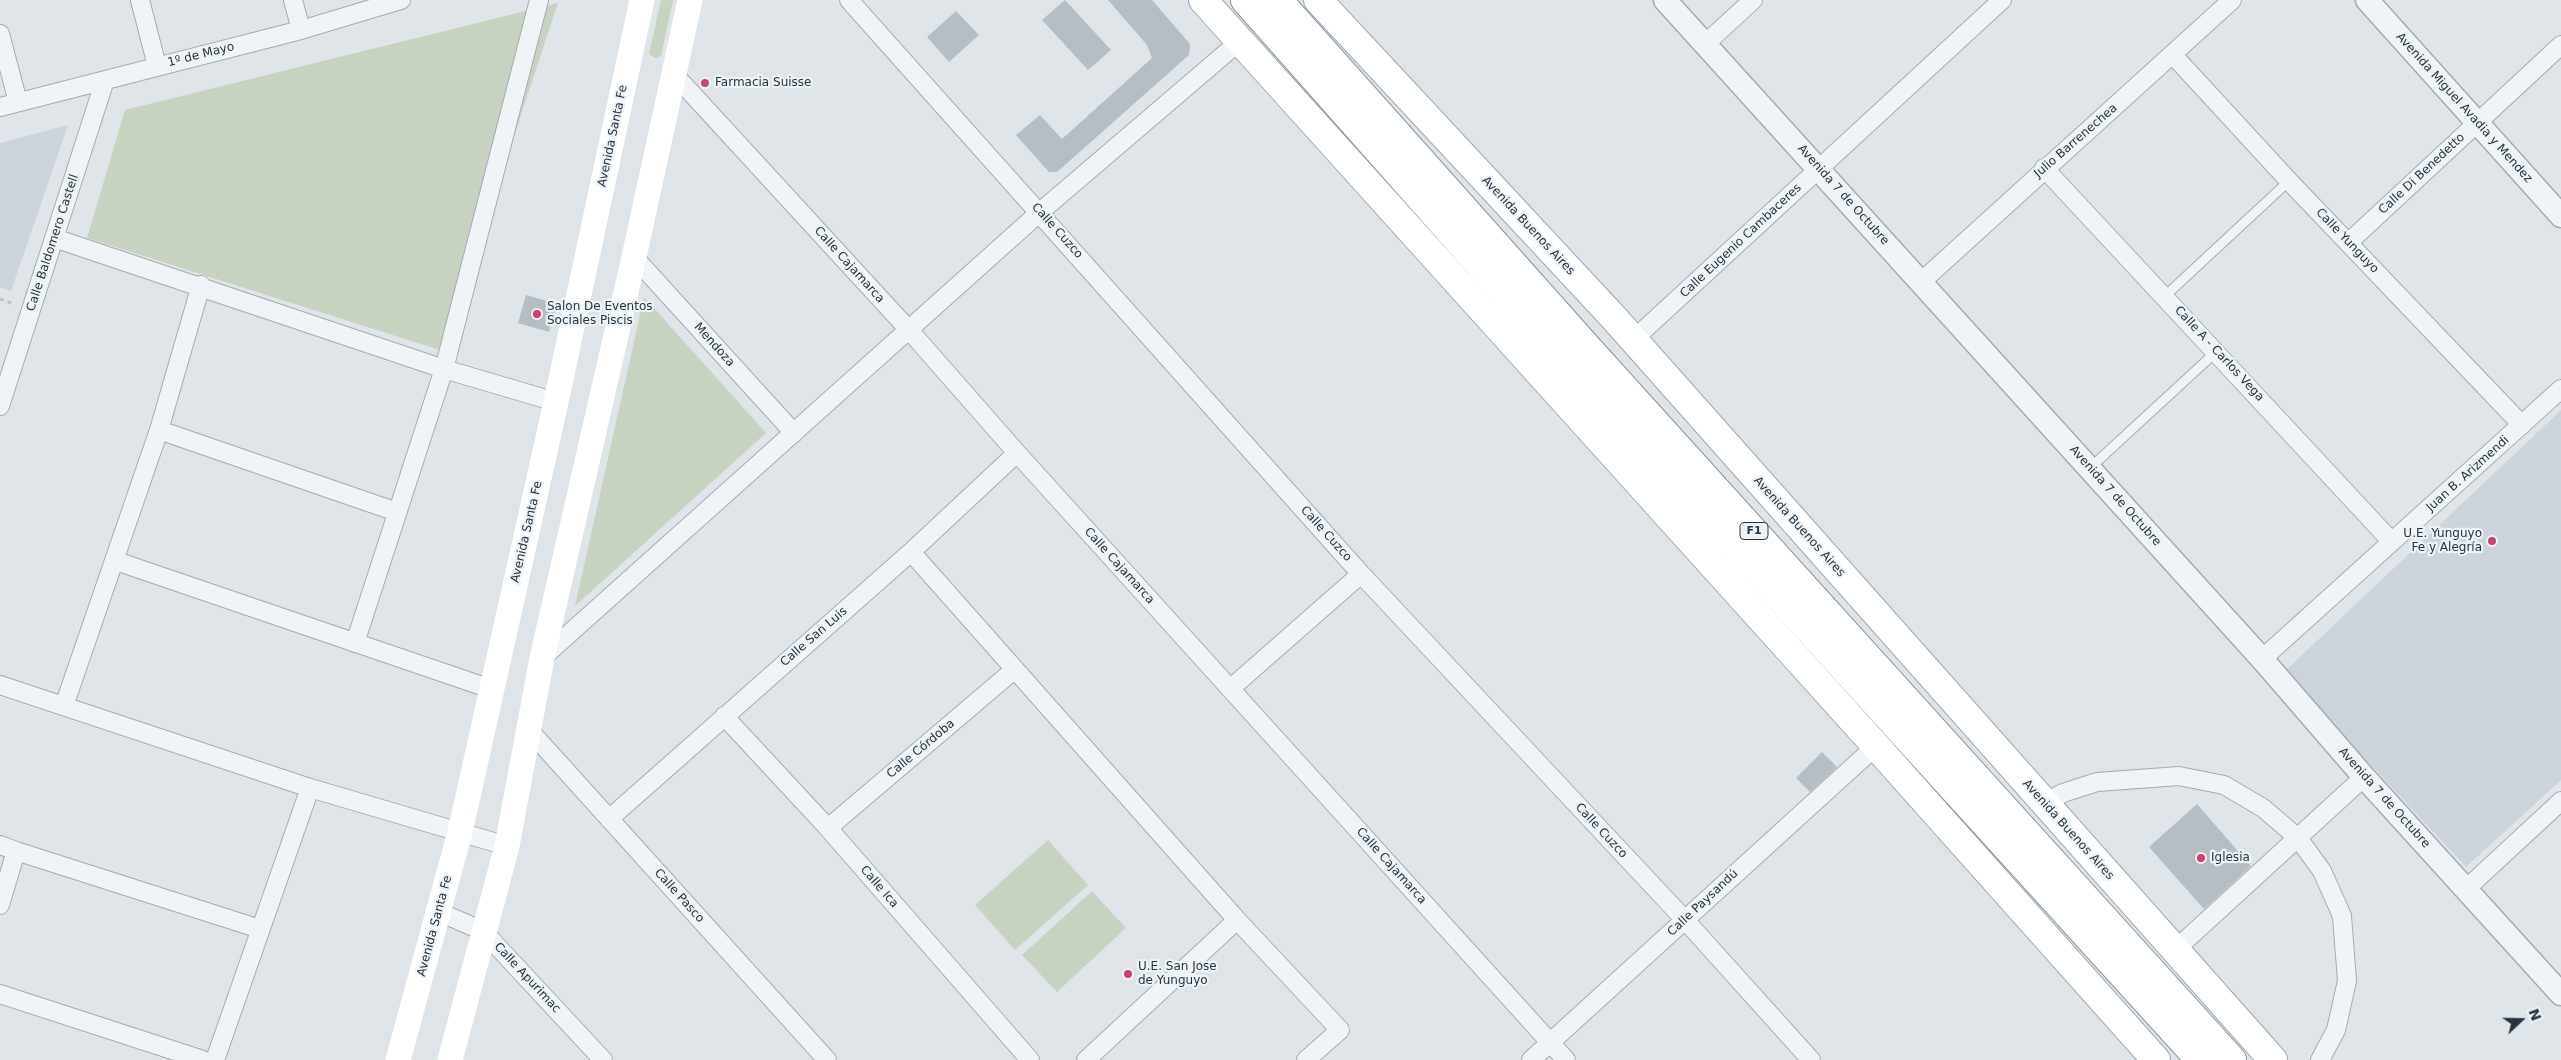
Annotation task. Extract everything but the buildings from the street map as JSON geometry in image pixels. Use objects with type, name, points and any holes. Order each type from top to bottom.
[{"type":"main road","name":"Avenida Santa Fe","points":[[398,1060],[460,832],[556,402],[642,0]]},
{"type":"main road","points":[[450,1060],[507,846],[530,731],[542,658],[634,257],[672,72],[690,0]]},
{"type":"main road","points":[[1203,0],[1876,746],[2156,1060]]},
{"type":"main road","name":"F1","points":[[1245,0],[1575,373],[2200,1060]]},
{"type":"main road","name":"F1","points":[[1278,0],[1601,363],[2232,1060]]},
{"type":"main road","name":"Avenida Buenos Aires","points":[[1318,0],[1633,340],[2273,1060]]},
{"type":"street","points":[[140,0],[157,66]]},
{"type":"street","points":[[293,0],[301,30]]},
{"type":"street","name":"1º de Mayo","points":[[0,107],[301,30],[401,0]]},
{"type":"street","points":[[355,643],[444,369],[540,0]]},
{"type":"street","name":"Calle Cuzco","points":[[849,0],[1361,574],[1685,920],[1811,1060]]},
{"type":"street","name":"Avenida 7 de Octubre","points":[[1665,0],[1820,168],[2262,659],[2364,777],[2467,888],[2561,994]]},
{"type":"street","points":[[1705,44],[1753,0]]},
{"type":"street","name":"Calle Eugenio Cambaceres","points":[[1633,340],[2002,0]]},
{"type":"street","name":"Julio Barrenechea","points":[[1921,282],[2044,168],[2174,55],[2232,0]]},
{"type":"street","name":"Avenida Miguel Avadia y Mendez","points":[[2367,0],[2561,216]]},
{"type":"street","points":[[0,34],[18,102]]},
{"type":"street","points":[[542,658],[1040,212],[1240,41]]},
{"type":"street","name":"Calle Di Benedetto","points":[[2349,242],[2561,45]]},
{"type":"street","name":"Calle Yunguyo","points":[[2174,55],[2289,181],[2522,425]]},
{"type":"street","name":"Calle Cajamarca","points":[[672,72],[909,330],[1017,453],[1566,1060]]},
{"type":"street","name":"Calle Baldomero Castell","points":[[0,406],[105,80]]},
{"type":"street","name":"Calle A - Carlos Vega","points":[[2044,168],[2166,296],[2392,542]]},
{"type":"street","points":[[54,238],[201,285],[444,369],[556,402]]},
{"type":"street","name":"Mendoza","points":[[634,257],[794,433]]},
{"type":"street","points":[[64,706],[116,561],[159,430],[201,285]]},
{"type":"street","name":"Juan B. Arizmendi","points":[[2262,659],[2561,389]]},
{"type":"street","points":[[159,430],[397,512]]},
{"type":"street","name":"Calle San Luis","points":[[610,819],[911,552],[1017,453]]},
{"type":"street","points":[[911,552],[1237,920],[1340,1030],[1306,1060]]},
{"type":"street","points":[[116,561],[491,689]]},
{"type":"street","points":[[1230,689],[1361,574]]},
{"type":"street","name":"Calle Córdoba","points":[[828,828],[1014,670]]},
{"type":"street","points":[[0,685],[310,788],[507,846]]},
{"type":"street","name":"Calle Ica","points":[[724,716],[828,828],[1030,1060]]},
{"type":"street","name":"Calle Pasco","points":[[530,731],[827,1060]]},
{"type":"street","name":"Calle Paysandú","points":[[1531,1060],[1803,810],[1876,746]]},
{"type":"street","points":[[2044,803],[2063,793],[2097,782],[2179,776],[2224,785],[2263,808],[2298,838],[2322,871],[2342,916],[2347,981],[2336,1030],[2320,1060]]},
{"type":"street","points":[[2175,950],[2364,777]]},
{"type":"street","points":[[215,1060],[310,788]]},
{"type":"street","points":[[2467,888],[2561,801]]},
{"type":"street","points":[[0,905],[8,848],[260,929]]},
{"type":"street","name":"Calle Apurimac","points":[[439,912],[483,931],[603,1060]]},
{"type":"street","points":[[1086,1060],[1237,920]]},
{"type":"street","points":[[0,994],[204,1060]]},
{"type":"lane","points":[[2166,296],[2289,181]]},
{"type":"lane","points":[[2090,469],[2217,351]]},
{"type":"shaded area","points":[[68,125],[11,291],[0,287],[0,143]]},
{"type":"shaded area","name":"U.E. Yunguyo Fe y Alegría","points":[[2561,410],[2561,780],[2466,867],[2284,672]]},
{"type":"green space","points":[[661,0],[673,0],[661,56],[655,58],[649,54]]},
{"type":"green space","points":[[558,3],[443,351],[87,238],[125,110]]},
{"type":"green space","points":[[644,297],[766,433],[575,606]]},
{"type":"green space","points":[[1048,840],[1088,885],[1015,950],[975,905]]},
{"type":"green space","points":[[1092,891],[1126,928],[1057,992],[1022,955]]},
{"type":"place","name":"Farmacia Suisse","points":[[705,83]]},
{"type":"place","name":"Salon De Eventos Sociales Piscis","points":[[537,314]]},
{"type":"place","name":"U.E. Yunguyo Fe y Alegría","points":[[2492,541]]},
{"type":"place","name":"Iglesia","points":[[2201,858]]},
{"type":"place","name":"U.E. San Jose de Yunguyo","points":[[1128,974]]}]
